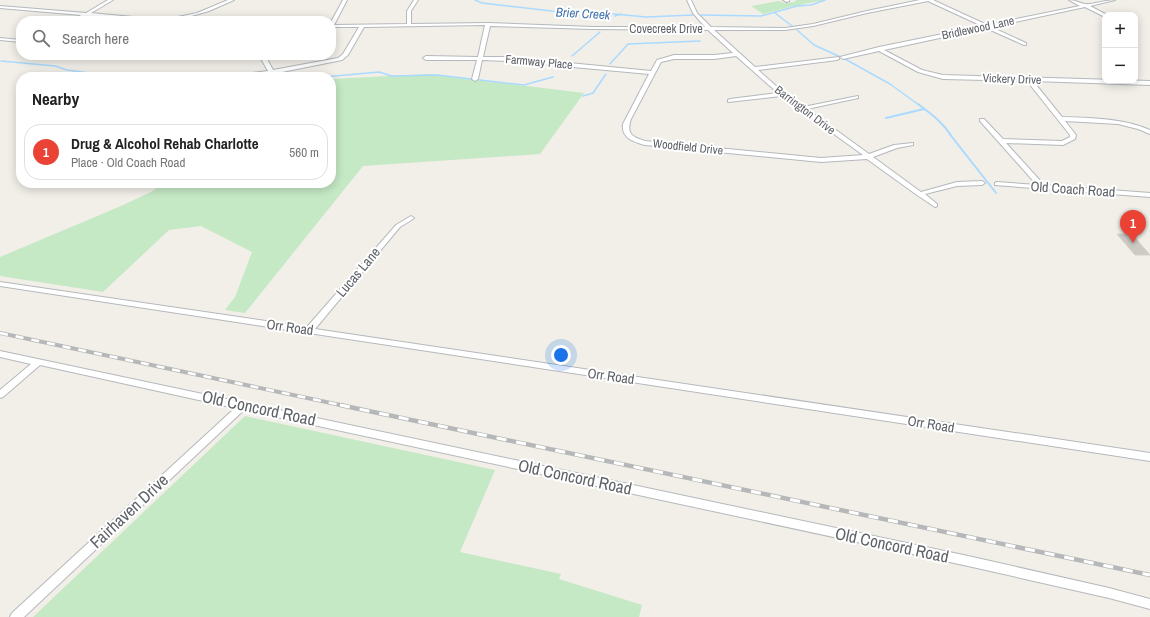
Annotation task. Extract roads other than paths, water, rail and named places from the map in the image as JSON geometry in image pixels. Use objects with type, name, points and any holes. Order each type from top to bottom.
[{"type":"street","points":[[84,16],[111,0]]},
{"type":"street","points":[[185,16],[215,8],[232,0]]},
{"type":"street","points":[[336,17],[345,0]]},
{"type":"street","points":[[409,25],[409,11],[416,0]]},
{"type":"street","name":"Barrington Drive","points":[[689,0],[697,15],[710,29],[782,94],[935,205]]},
{"type":"street","points":[[928,0],[1024,44]]},
{"type":"street","name":"Covecreek Drive","points":[[336,26],[488,24],[593,28],[775,29],[803,27],[928,0]]},
{"type":"street","points":[[1071,0],[1102,14]]},
{"type":"street","name":"Bridlewood Lane","points":[[843,57],[1113,0]]},
{"type":"street","points":[[0,7],[115,16]]},
{"type":"street","points":[[474,79],[488,24]]},
{"type":"street","points":[[336,60],[340,59],[345,55],[362,26]]},
{"type":"street","points":[[0,39],[16,41]]},
{"type":"street","name":"Vickery Drive","points":[[879,49],[913,68],[935,75],[1029,80],[1102,81]]},
{"type":"street","name":"Woodfield Drive","points":[[738,54],[714,57],[668,58],[657,63],[624,127],[627,135],[645,143],[806,159],[832,160],[868,157],[896,146],[911,144]]},
{"type":"street","name":"Farmway Place","points":[[426,58],[521,60],[652,73]]},
{"type":"street","points":[[754,70],[837,58]]},
{"type":"street","points":[[265,60],[271,72],[335,60]]},
{"type":"street","points":[[1001,141],[1068,142],[1073,138],[1073,134],[1029,80]]},
{"type":"street","name":"Vickery Drive","points":[[1138,82],[1150,83]]},
{"type":"street","points":[[730,101],[782,94]]},
{"type":"street","points":[[801,109],[856,97]]},
{"type":"street","points":[[1061,119],[1122,122],[1150,132]]},
{"type":"street","points":[[982,120],[1042,187]]},
{"type":"street","points":[[1141,128],[1150,124]]},
{"type":"street","points":[[919,194],[957,184],[982,183]]},
{"type":"street","name":"Old Coach Road","points":[[997,184],[1150,195]]},
{"type":"street","name":"Lucas Lane","points":[[309,330],[398,226],[411,218]]},
{"type":"street","name":"Orr Road","points":[[0,284],[1150,457]]},
{"type":"street","name":"Old Concord Road","points":[[0,354],[968,561],[1109,593],[1150,604]]},
{"type":"street","points":[[0,395],[38,362]]},
{"type":"street","name":"Fairhaven Drive","points":[[16,617],[243,405]]},
{"type":"waterway","name":"Brier Creek","points":[[475,0],[482,3],[552,11],[620,14]]},
{"type":"waterway","name":"Brier Creek","points":[[701,15],[761,16],[797,6],[811,5],[825,0]]},
{"type":"waterway","points":[[775,13],[792,26]]},
{"type":"waterway","name":"Brier Creek","points":[[615,16],[620,14]]},
{"type":"waterway","name":"Brier Creek","points":[[620,14],[646,17],[693,15]]},
{"type":"waterway","points":[[797,30],[814,45],[845,59],[890,84],[919,105]]},
{"type":"waterway","points":[[572,56],[600,32]]},
{"type":"waterway","points":[[610,64],[628,44],[700,41]]},
{"type":"waterway","points":[[1,61],[55,66],[67,70],[82,72]]},
{"type":"waterway","points":[[336,76],[379,72],[392,76],[437,75],[524,85],[553,77]]},
{"type":"waterway","points":[[583,96],[593,93],[606,74]]},
{"type":"waterway","points":[[918,104],[924,109]]},
{"type":"waterway","points":[[886,118],[924,109]]},
{"type":"waterway","points":[[924,109],[945,127],[996,193]]},
{"type":"railway","points":[[0,333],[345,406]]},
{"type":"railway","points":[[340,405],[1150,575]]},
{"type":"place","name":"Drug & Alcohol Rehab Charlotte","points":[[1133,243]]}]
